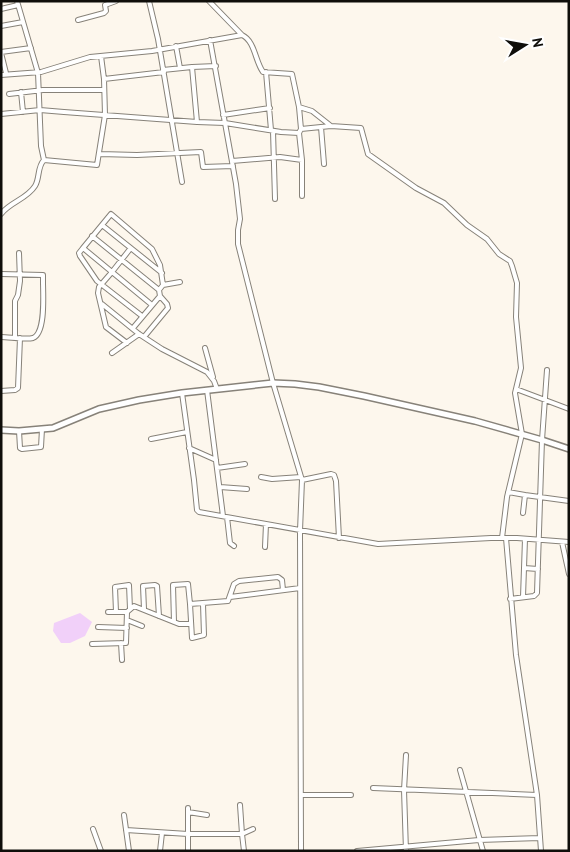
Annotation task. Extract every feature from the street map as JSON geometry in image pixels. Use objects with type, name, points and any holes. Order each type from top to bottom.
[{"type":"street","points":[[78,20],[104,13],[106,11],[105,5],[116,1]]},
{"type":"street","points":[[149,1],[173,120],[182,182]]},
{"type":"street","points":[[209,1],[247,38],[263,72],[291,74],[299,107],[302,196]]},
{"type":"street","points":[[1,9],[18,3],[32,48],[38,73],[41,146],[44,160],[40,166],[36,185],[1,214]]},
{"type":"street","points":[[1,26],[23,22]]},
{"type":"street","points":[[32,48],[1,53],[4,74],[38,73],[74,61],[242,35]]},
{"type":"street","points":[[210,40],[216,64],[223,115],[233,164],[240,219],[238,244],[272,384],[301,478],[301,851]]},
{"type":"street","points":[[176,46],[180,68]]},
{"type":"street","points":[[44,160],[98,164],[105,116],[101,56]]},
{"type":"street","points":[[104,79],[216,64],[222,60]]},
{"type":"street","points":[[192,66],[197,122]]},
{"type":"street","points":[[266,72],[272,130],[275,199]]},
{"type":"street","points":[[9,94],[39,91],[104,90]]},
{"type":"street","points":[[21,92],[23,112]]},
{"type":"street","points":[[299,107],[312,111],[331,126]]},
{"type":"street","points":[[223,115],[270,108]]},
{"type":"street","points":[[1,114],[40,110],[225,123],[272,130],[300,131],[331,126],[362,128],[369,155],[416,188],[444,203],[467,225],[487,239],[498,254],[510,261],[517,283],[516,316],[521,368],[515,396],[522,434],[508,492],[504,538],[516,655],[537,795],[540,851]]},
{"type":"street","points":[[321,127],[324,164]]},
{"type":"street","points":[[100,154],[137,155],[201,152],[203,167],[280,158],[302,160]]},
{"type":"street","points":[[142,316],[95,278],[79,253],[110,214],[113,214],[152,248],[160,265],[163,285]]},
{"type":"street","points":[[102,225],[162,273]]},
{"type":"street","points":[[92,236],[159,290],[160,296],[168,304],[168,308],[144,337]]},
{"type":"street","points":[[83,248],[152,305]]},
{"type":"street","points":[[127,343],[106,327],[98,290],[130,249]]},
{"type":"street","points":[[1,391],[18,388],[18,337],[15,301],[19,292],[19,253]]},
{"type":"street","points":[[1,274],[43,275],[42,328],[34,338],[1,337]]},
{"type":"street","points":[[159,290],[163,285],[180,282]]},
{"type":"street","points":[[133,328],[160,296]]},
{"type":"street","points":[[102,304],[162,350],[206,372],[214,381]]},
{"type":"street","points":[[112,353],[140,334]]},
{"type":"street","points":[[205,348],[217,389]]},
{"type":"street","points":[[510,599],[537,594],[546,370]]},
{"type":"street","points":[[1,430],[42,429],[60,425],[99,409],[139,400],[182,393],[272,384],[319,387],[355,394],[475,421],[542,440],[569,450]]},
{"type":"street","points":[[207,390],[225,516],[230,543],[234,546]]},
{"type":"street","points":[[516,390],[569,409]]},
{"type":"street","points":[[182,393],[197,511],[378,544],[504,538],[569,542]]},
{"type":"street","points":[[18,431],[20,448],[22,449],[41,446],[42,429]]},
{"type":"street","points":[[151,440],[187,432]]},
{"type":"street","points":[[189,448],[216,460]]},
{"type":"street","points":[[218,468],[245,464]]},
{"type":"street","points":[[261,477],[272,479],[334,475],[336,481],[339,538]]},
{"type":"street","points":[[220,487],[247,489]]},
{"type":"street","points":[[508,492],[540,498],[569,500]]},
{"type":"street","points":[[523,513],[525,495]]},
{"type":"street","points":[[264,547],[266,524]]},
{"type":"street","points":[[523,597],[525,538]]},
{"type":"street","points":[[562,542],[569,574]]},
{"type":"street","points":[[524,568],[538,569]]},
{"type":"street","points":[[190,604],[225,603],[230,600],[232,587],[239,581],[278,577],[282,580],[283,590]]},
{"type":"street","points":[[144,609],[143,586],[156,584],[159,616]]},
{"type":"street","points":[[174,622],[173,585],[188,584],[192,638],[204,635],[203,604]]},
{"type":"street","points":[[92,644],[127,641],[128,586],[115,587],[116,612]]},
{"type":"street","points":[[230,596],[300,588]]},
{"type":"street","points":[[108,612],[129,610],[135,606],[179,624],[191,624]]},
{"type":"street","points":[[127,620],[142,626]]},
{"type":"street","points":[[98,627],[127,628]]},
{"type":"street","points":[[121,643],[122,660]]},
{"type":"street","points":[[406,755],[404,790],[406,851]]},
{"type":"street","points":[[460,770],[483,851]]},
{"type":"street","points":[[373,788],[537,795]]},
{"type":"street","points":[[302,795],[351,795]]},
{"type":"street","points":[[240,805],[244,851]]},
{"type":"street","points":[[188,851],[188,810],[207,815]]},
{"type":"street","points":[[124,815],[129,851]]},
{"type":"street","points":[[93,829],[101,851]]},
{"type":"street","points":[[126,830],[188,834],[242,834],[253,829]]},
{"type":"street","points":[[160,851],[162,833]]},
{"type":"street","points":[[357,851],[479,840],[540,838]]},
{"type":"shaded area","points":[[80,613],[92,622],[85,636],[70,643],[61,643],[53,631],[54,623]]}]
